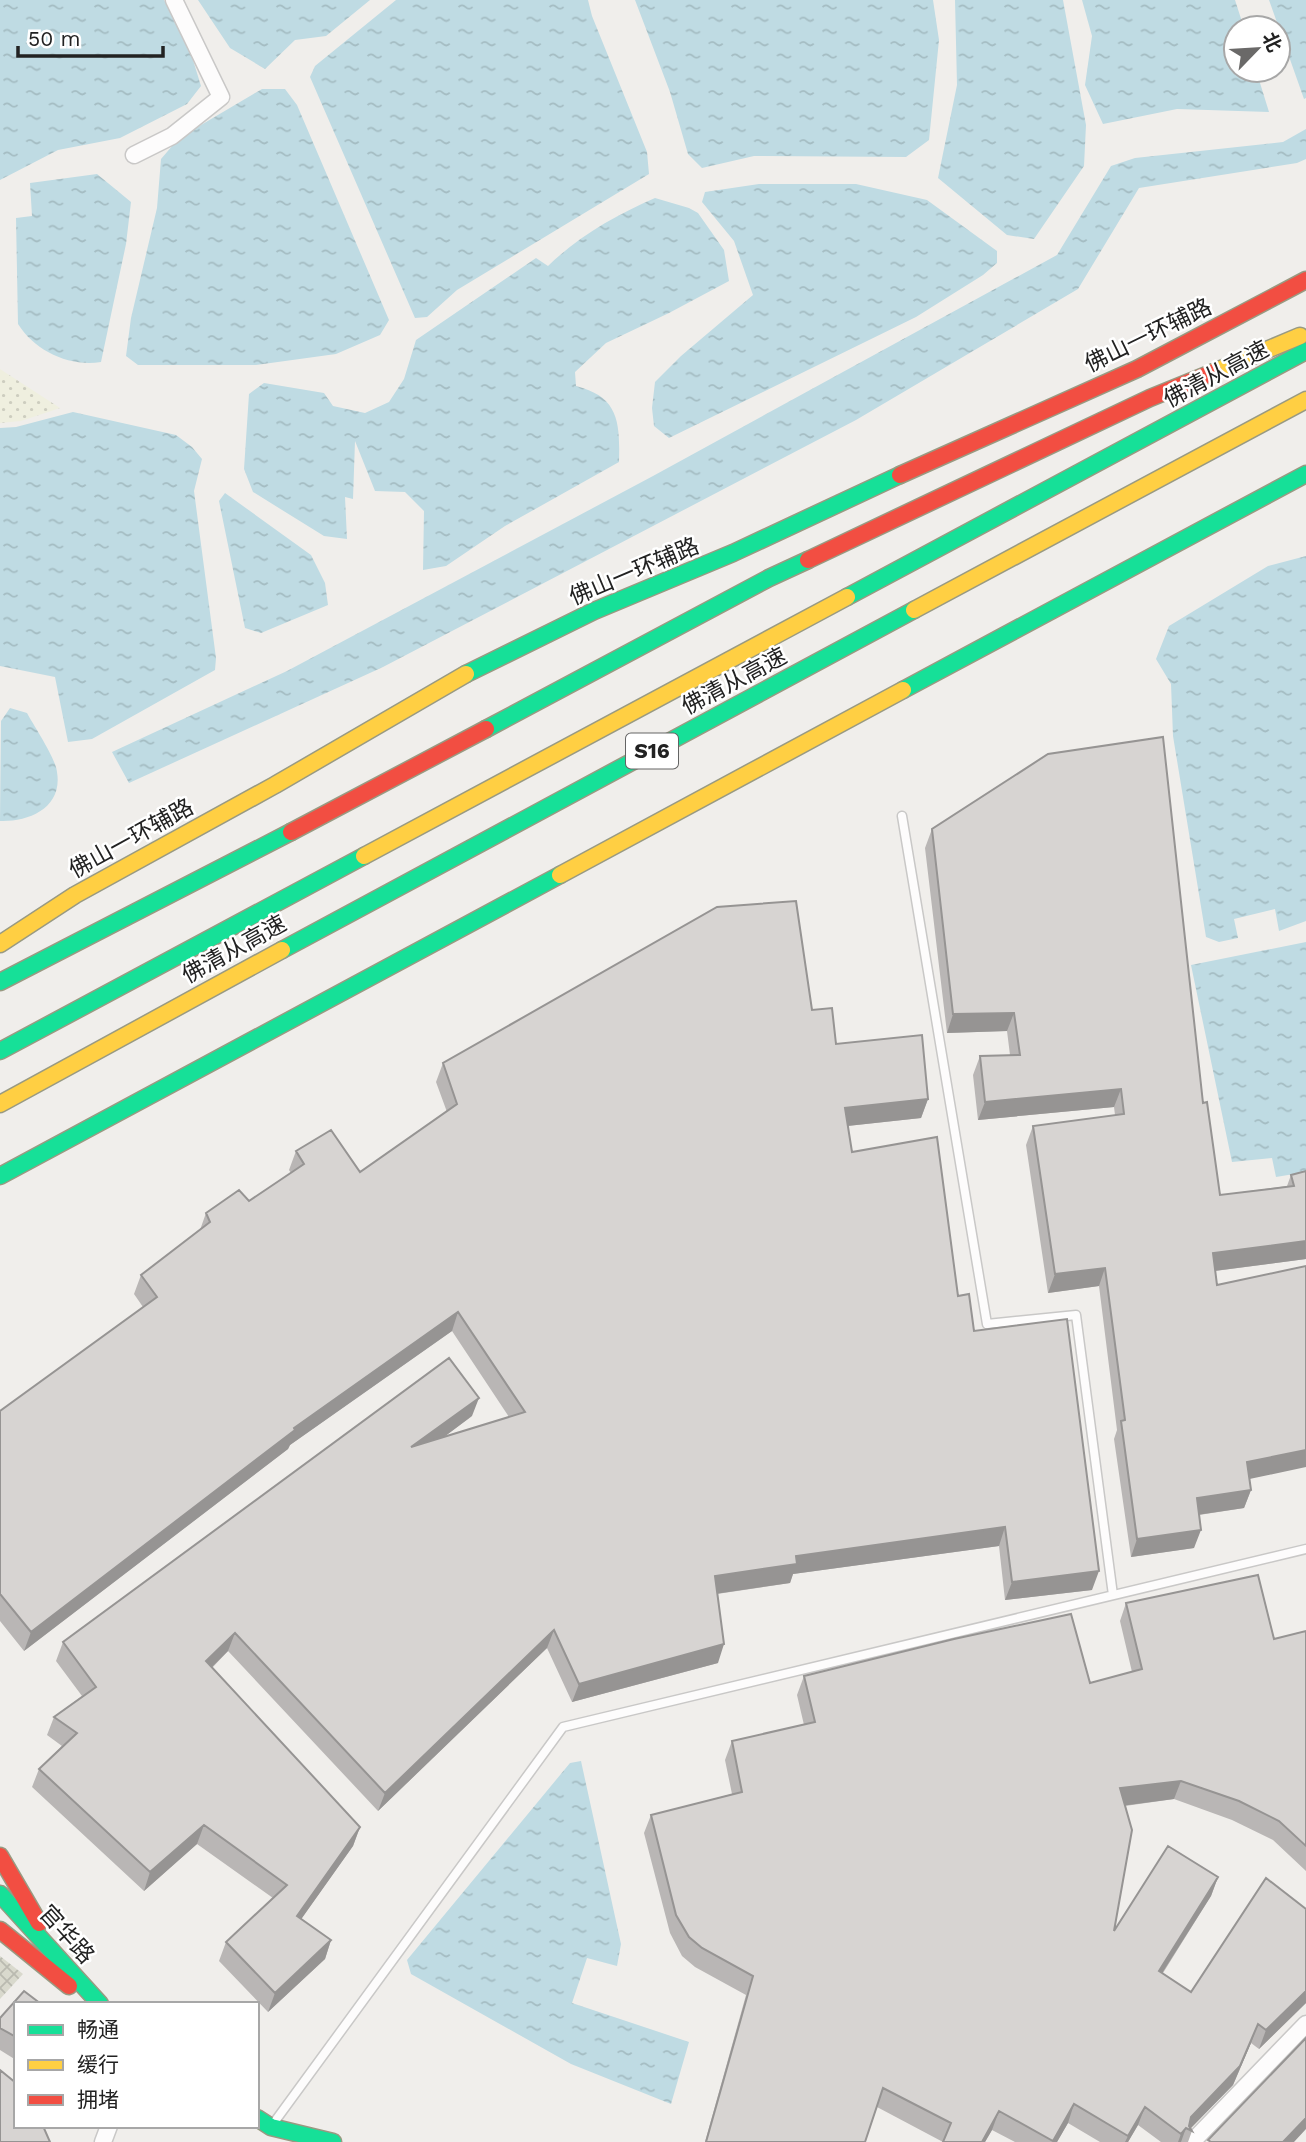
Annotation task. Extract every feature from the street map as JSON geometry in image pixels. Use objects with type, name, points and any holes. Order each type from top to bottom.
[{"type":"main road","name":"佛山一环辅路","points":[[0,944],[75,895],[275,785],[456,679],[594,611],[733,553],[993,432],[1137,369],[1306,280]]},
{"type":"main road","points":[[0,982],[318,818],[769,578],[1150,398],[1306,334]]},
{"type":"main road","name":"佛清从高速","points":[[0,1051],[1306,351]]},
{"type":"main road","name":"佛清从高速","points":[[0,1104],[453,856],[1306,400]]},
{"type":"main road","points":[[0,1176],[1306,474]]},
{"type":"main road","points":[[0,1856],[68,1969]]},
{"type":"main road","name":"官华路","points":[[0,1894],[98,2002]]},
{"type":"main road","points":[[0,1930],[90,2002]]},
{"type":"main road","points":[[264,2123],[333,2142]]},
{"type":"street","points":[[134,155],[172,136],[221,97],[174,0]]},
{"type":"street","points":[[1192,2142],[1306,2024]]},
{"type":"lane","points":[[902,816],[987,1324],[1076,1315],[1113,1595]]},
{"type":"lane","points":[[264,2123],[563,1727],[1306,1549]]},
{"type":"shaded area","points":[[0,1956],[23,1974],[0,1999]]},
{"type":"green space","points":[[0,369],[60,408],[21,421],[0,423]]},
{"type":"water","points":[[0,0],[164,0],[189,47],[201,86],[187,104],[120,138],[58,150],[0,180]]},
{"type":"water","points":[[198,0],[370,0],[326,36],[295,40],[265,69],[230,48]]},
{"type":"water","points":[[396,0],[588,0],[647,152],[649,174],[457,290],[427,317],[415,318],[310,77],[315,66]]},
{"type":"water","points":[[635,0],[933,0],[939,40],[929,140],[906,157],[754,156],[702,168],[688,154],[670,92]]},
{"type":"water","points":[[955,0],[1063,0],[1086,125],[1084,166],[1034,239],[1007,235],[938,178],[957,85]]},
{"type":"water","points":[[1082,0],[1235,0],[1240,14],[1222,14],[1222,84],[1260,84],[1269,112],[1177,109],[1103,124],[1085,85],[1092,36]]},
{"type":"water","points":[[1269,0],[1306,0],[1304,99],[1292,65],[1292,14],[1274,14]]},
{"type":"water","points":[[262,89],[285,89],[297,105],[389,320],[380,335],[336,354],[256,365],[138,365],[126,356],[131,318],[157,208],[161,159],[179,138]]},
{"type":"water","points":[[1306,129],[1306,159],[1297,163],[1139,188],[1078,289],[856,420],[383,667],[129,783],[112,752],[287,671],[653,476],[1057,255],[1111,166],[1135,158],[1283,142]]},
{"type":"water","points":[[97,174],[131,202],[126,244],[101,362],[89,363],[65,359],[43,349],[25,334],[18,324],[16,218],[32,216],[30,183]]},
{"type":"water","points":[[759,184],[856,184],[927,200],[997,251],[997,263],[983,275],[916,317],[669,438],[654,426],[652,408],[655,382],[681,356],[753,295],[734,241],[702,202],[705,192]]},
{"type":"water","points":[[655,198],[698,213],[724,250],[729,281],[606,343],[575,372],[576,386],[601,397],[614,413],[619,435],[619,462],[505,526],[446,566],[423,570],[424,511],[405,492],[375,491],[355,441],[353,499],[345,497],[347,539],[324,536],[253,492],[244,469],[249,394],[264,383],[324,393],[333,406],[365,413],[389,402],[404,379],[416,340],[536,258],[548,266],[598,227]]},
{"type":"water","points":[[73,412],[176,435],[202,459],[194,491],[216,658],[215,670],[92,739],[68,742],[55,677],[0,666],[0,428],[16,427]]},
{"type":"water","points":[[225,493],[311,555],[325,583],[328,605],[261,633],[245,628],[219,501]]},
{"type":"water","points":[[1306,556],[1306,921],[1279,931],[1275,909],[1234,919],[1238,938],[1219,942],[1206,937],[1173,736],[1171,684],[1156,659],[1169,626],[1268,566]]},
{"type":"water","points":[[10,708],[27,713],[53,759],[57,784],[55,795],[42,810],[22,819],[0,821],[1,721]]},
{"type":"water","points":[[1306,942],[1306,1172],[1276,1177],[1272,1158],[1232,1162],[1191,965]]},
{"type":"water","points":[[581,1761],[621,1944],[617,1966],[587,1958],[572,2003],[689,2042],[671,2104],[571,2064],[411,1974],[407,1960],[570,1763]]},
{"type":"building","points":[[1163,737],[1203,1103],[1207,1102],[1220,1195],[1294,1186],[1291,1175],[1306,1171],[1306,1241],[1213,1253],[1217,1285],[1306,1266],[1306,1450],[1247,1462],[1251,1490],[1197,1498],[1201,1530],[1137,1539],[1105,1268],[1055,1274],[1033,1126],[1124,1114],[1121,1089],[985,1102],[980,1056],[1020,1055],[1014,1013],[953,1014],[932,829],[1048,754]]},
{"type":"building","points":[[796,901],[812,1010],[832,1008],[836,1044],[922,1035],[928,1099],[845,1108],[852,1152],[937,1137],[958,1296],[969,1294],[974,1331],[1067,1319],[1099,1571],[1012,1582],[1005,1527],[796,1556],[797,1564],[715,1576],[724,1644],[579,1684],[554,1630],[385,1793],[235,1633],[206,1661],[360,1827],[297,1916],[331,1940],[275,1993],[226,1942],[287,1885],[204,1825],[150,1872],[39,1769],[77,1733],[54,1717],[96,1687],[63,1642],[449,1358],[479,1398],[411,1447],[525,1412],[458,1312],[294,1428],[295,1430],[31,1632],[0,1594],[0,1411],[157,1297],[141,1275],[210,1222],[206,1213],[239,1190],[249,1201],[304,1164],[296,1151],[331,1130],[360,1172],[457,1104],[443,1063],[717,907]]},
{"type":"building","points":[[1258,1575],[1274,1639],[1306,1631],[1306,1846],[1279,1821],[1239,1801],[1181,1781],[1120,1788],[1132,1830],[1114,1931],[1168,1846],[1218,1877],[1159,1971],[1191,1992],[1266,1878],[1306,1909],[1306,1991],[1266,2030],[1258,2024],[1240,2066],[1191,2117],[1189,2126],[1192,2131],[1186,2128],[1181,2134],[1145,2107],[1128,2136],[1074,2104],[1053,2141],[999,2111],[982,2142],[943,2142],[951,2123],[883,2088],[865,2142],[706,2142],[753,1976],[702,1948],[689,1937],[676,1915],[651,1815],[742,1792],[732,1741],[815,1722],[804,1676],[954,1639],[1071,1614],[1090,1683],[1142,1669],[1126,1603]]},
{"type":"building","points":[[24,1991],[38,2002],[14,2002]]},
{"type":"building","points":[[14,2002],[14,2036],[0,2028],[0,2018]]},
{"type":"building","points":[[1306,2038],[1306,2118],[1283,2142],[1208,2140]]},
{"type":"building","points":[[0,2070],[14,2081],[14,2128],[44,2128],[50,2142],[0,2142]]},
{"type":"traffic: fast","points":[[847,597],[1306,351]]},
{"type":"traffic: fast","points":[[903,690],[1306,474]]},
{"type":"traffic: fast","points":[[466,674],[594,611],[733,553],[900,475]]},
{"type":"traffic: fast","points":[[486,729],[769,578],[808,560]]},
{"type":"traffic: fast","points":[[282,950],[914,610]]},
{"type":"traffic: fast","points":[[0,982],[291,832]]},
{"type":"traffic: fast","points":[[0,1051],[364,856]]},
{"type":"traffic: fast","points":[[0,1176],[560,875]]},
{"type":"traffic: fast","points":[[0,1894],[98,2002]]},
{"type":"traffic: fast","points":[[259,2119],[271,2127],[333,2142]]},
{"type":"traffic: slow","points":[[1214,372],[1300,336]]},
{"type":"traffic: slow","points":[[914,610],[1306,400]]},
{"type":"traffic: slow","points":[[364,856],[847,597]]},
{"type":"traffic: slow","points":[[0,944],[75,895],[275,785],[466,674]]},
{"type":"traffic: slow","points":[[560,875],[903,690]]},
{"type":"traffic: slow","points":[[0,1104],[282,950]]},
{"type":"traffic: jam","points":[[900,475],[1137,369],[1306,280]]},
{"type":"traffic: jam","points":[[808,560],[1150,398],[1214,372]]},
{"type":"traffic: jam","points":[[291,832],[486,729]]},
{"type":"traffic: jam","points":[[0,1856],[39,1923]]},
{"type":"traffic: jam","points":[[0,1930],[69,1986]]}]
